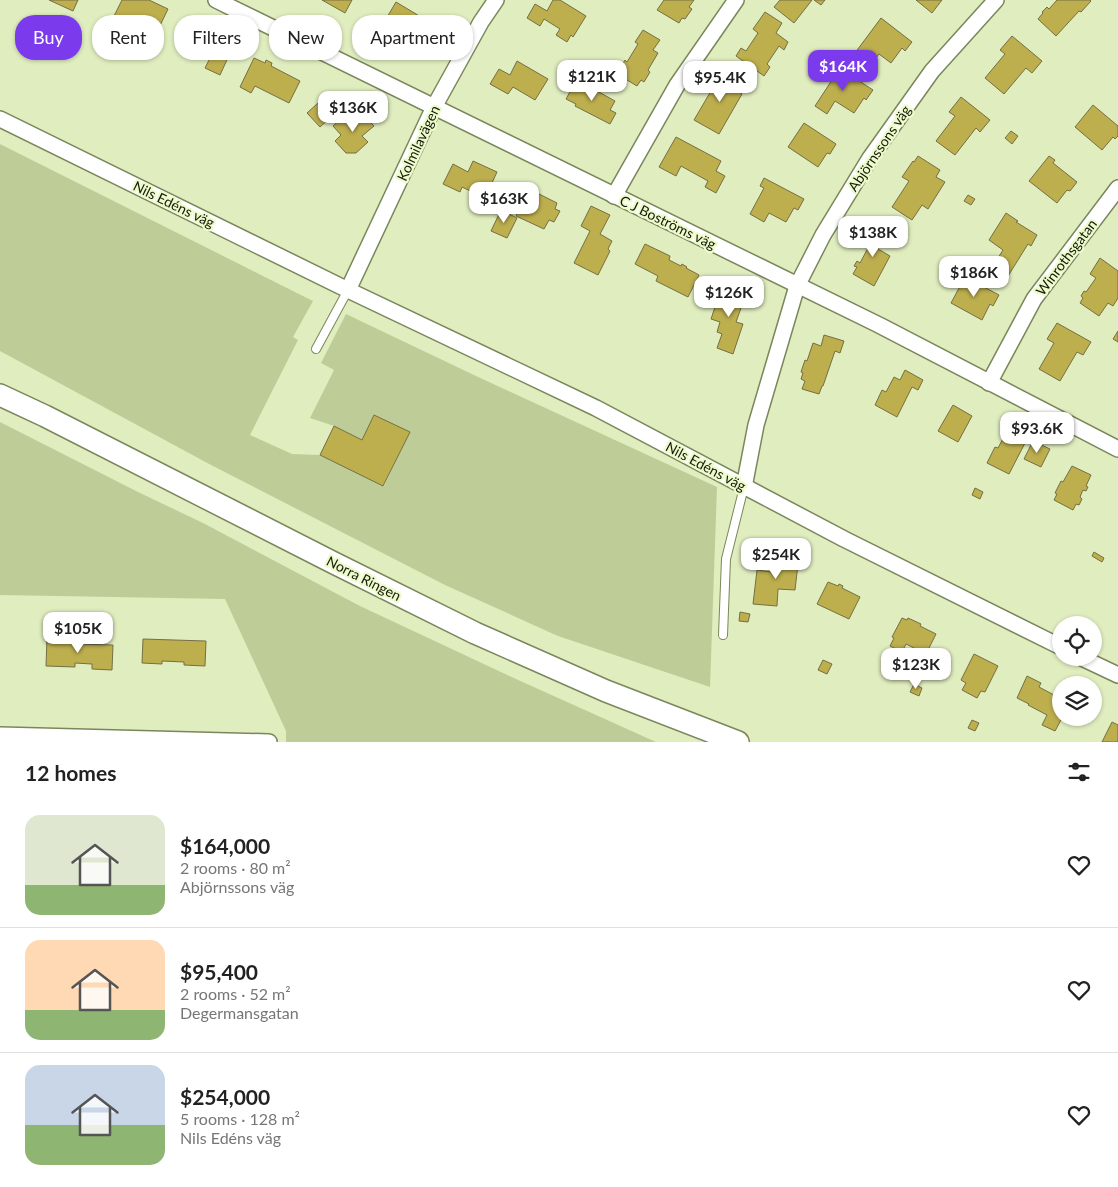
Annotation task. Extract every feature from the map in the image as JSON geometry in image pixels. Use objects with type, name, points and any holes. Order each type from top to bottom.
[{"type":"main road","name":"Norra Ringen","points":[[0,395],[475,633],[606,691],[738,742]]},
{"type":"street","name":"C J Boströms väg","points":[[216,0],[246,6],[434,107],[879,326],[1118,450]]},
{"type":"street","name":"Kolmilavägen","points":[[348,290],[434,107],[481,22],[496,0]]},
{"type":"street","points":[[614,196],[678,85],[736,0]]},
{"type":"street","name":"Abjörnssons väg","points":[[744,487],[756,424],[797,286],[823,235],[870,158],[932,71],[996,0]]},
{"type":"street","name":"Nils Edéns väg","points":[[0,119],[348,290],[596,408],[853,544],[1052,643]]},
{"type":"street","name":"Winrothsgatan","points":[[989,383],[1034,299],[1118,188]]},
{"type":"street","points":[[1099,666],[1118,675]]},
{"type":"street","points":[[0,734],[269,742]]},
{"type":"lane","points":[[316,349],[348,290]]},
{"type":"lane","points":[[724,635],[726,559],[744,487]]},
{"type":"green space","points":[[0,144],[313,301],[293,337],[298,340],[250,435],[292,454],[320,455],[384,486],[409,433],[374,415],[362,440],[334,426],[310,418],[334,370],[321,363],[346,314],[717,487],[710,687],[558,636],[445,585],[211,465],[0,351]]},
{"type":"green space","points":[[0,422],[203,523],[360,606],[656,742],[286,742],[286,731],[225,599],[0,595]]},
{"type":"building","points":[[49,0],[78,0],[73,11]]},
{"type":"building","points":[[122,0],[149,0],[168,9],[164,17],[164,15],[114,15]]},
{"type":"building","points":[[322,0],[352,0],[345,13]]},
{"type":"building","points":[[553,0],[560,0],[586,16],[573,37],[571,35],[567,42],[556,35],[560,29],[544,19],[540,26],[527,18],[535,4],[547,11]]},
{"type":"building","points":[[664,0],[694,0],[689,7],[692,9],[685,19],[682,18],[679,23],[657,10]]},
{"type":"building","points":[[780,0],[812,0],[794,23],[774,7]]},
{"type":"building","points":[[814,0],[825,0],[821,5]]},
{"type":"building","points":[[916,0],[942,0],[932,13]]},
{"type":"building","points":[[1057,0],[1091,1],[1056,36],[1038,19],[1047,7],[1049,9]]},
{"type":"building","points":[[396,2],[418,15],[388,15]]},
{"type":"building","points":[[765,12],[782,23],[776,33],[788,42],[784,50],[779,46],[767,64],[770,67],[764,76],[736,56],[741,48],[746,51],[758,33],[753,29]]},
{"type":"building","points":[[881,18],[912,42],[905,51],[902,48],[891,63],[879,54],[868,69],[852,57]]},
{"type":"building","points":[[643,30],[660,40],[653,50],[658,53],[648,70],[650,72],[644,82],[641,80],[637,86],[617,74],[638,44],[635,42]]},
{"type":"building","points":[[1012,36],[1042,61],[1032,73],[1026,68],[1004,94],[985,78],[1005,54],[1000,50]]},
{"type":"building","points":[[209,60],[227,60],[220,75],[205,68]]},
{"type":"building","points":[[253,60],[265,63],[266,60],[272,63],[271,66],[300,81],[289,103],[255,86],[251,93],[240,87]]},
{"type":"building","points":[[517,61],[548,79],[535,100],[513,87],[508,94],[490,84],[499,69],[510,75]]},
{"type":"building","points":[[835,65],[873,90],[866,100],[864,98],[854,113],[835,101],[827,114],[815,106],[834,77],[829,74]]},
{"type":"building","points":[[724,71],[742,80],[736,90],[742,94],[719,134],[694,120]]},
{"type":"building","points":[[577,79],[615,101],[610,110],[616,113],[610,124],[575,106],[576,104],[566,99]]},
{"type":"building","points":[[328,94],[341,108],[320,127],[307,113]]},
{"type":"building","points":[[961,97],[990,120],[980,132],[976,128],[955,155],[936,141],[955,116],[949,112]]},
{"type":"building","points":[[1093,105],[1118,126],[1118,136],[1115,139],[1113,137],[1102,150],[1075,127]]},
{"type":"building","points":[[360,111],[374,126],[362,136],[368,142],[356,153],[346,153],[335,141],[341,135],[333,126],[346,114],[351,120]]},
{"type":"building","points":[[804,123],[836,144],[830,154],[827,153],[818,167],[788,147]]},
{"type":"building","points":[[1011,131],[1018,136],[1012,144],[1005,138]]},
{"type":"building","points":[[676,137],[721,161],[716,171],[725,176],[716,193],[705,187],[708,181],[681,166],[676,176],[659,167]]},
{"type":"building","points":[[918,156],[940,170],[936,177],[945,182],[928,209],[922,205],[912,220],[892,207],[909,181],[902,177]]},
{"type":"building","points":[[1049,156],[1055,160],[1053,163],[1077,182],[1070,191],[1067,190],[1057,203],[1029,181]]},
{"type":"building","points":[[473,161],[497,172],[485,198],[462,187],[460,192],[443,184],[453,164],[468,172]]},
{"type":"building","points":[[764,178],[804,199],[798,210],[794,208],[786,222],[769,213],[764,222],[750,214],[764,188],[760,186]]},
{"type":"building","points":[[529,189],[557,203],[555,209],[560,211],[554,222],[549,220],[544,229],[516,216]]},
{"type":"building","points":[[968,195],[975,199],[971,205],[964,201]]},
{"type":"building","points":[[591,206],[610,215],[600,234],[612,241],[608,249],[610,251],[598,275],[574,263],[590,231],[581,226]]},
{"type":"building","points":[[501,210],[517,218],[507,238],[491,231]]},
{"type":"building","points":[[1006,213],[1018,221],[1016,222],[1037,235],[1031,246],[1028,244],[1008,276],[993,266],[1003,250],[989,240]]},
{"type":"building","points":[[871,228],[891,240],[887,247],[881,244],[878,249],[890,256],[874,286],[853,274],[857,267],[854,266],[857,261],[860,263],[868,248],[862,244]]},
{"type":"building","points":[[645,244],[670,256],[669,260],[681,266],[682,264],[699,275],[688,297],[656,281],[658,276],[635,264]]},
{"type":"building","points":[[1100,258],[1118,271],[1118,298],[1113,306],[1108,303],[1099,316],[1080,303],[1084,291],[1086,292],[1096,278],[1090,274]]},
{"type":"building","points":[[965,277],[999,295],[993,306],[990,304],[982,320],[951,303]]},
{"type":"building","points":[[722,286],[746,294],[736,322],[743,324],[733,354],[717,348],[722,334],[717,332],[720,322],[711,319]]},
{"type":"building","points":[[1057,323],[1091,342],[1083,355],[1077,352],[1060,381],[1039,369],[1054,343],[1047,339]]},
{"type":"building","points":[[1118,331],[1118,342],[1113,339]]},
{"type":"building","points":[[824,335],[844,341],[840,353],[835,351],[819,394],[802,389],[805,381],[801,379],[803,373],[801,372],[813,343],[821,346]]},
{"type":"building","points":[[905,370],[923,380],[918,390],[912,387],[897,417],[875,405],[882,390],[886,392],[894,377],[900,380]]},
{"type":"building","points":[[953,405],[972,416],[958,442],[938,431]]},
{"type":"building","points":[[374,415],[410,432],[383,486],[320,455],[334,426],[362,440]]},
{"type":"building","points":[[1006,433],[1025,443],[1009,474],[987,463],[995,447],[998,448]]},
{"type":"building","points":[[1033,441],[1050,449],[1041,467],[1024,459]]},
{"type":"building","points":[[1072,466],[1091,475],[1086,491],[1083,490],[1080,497],[1082,499],[1079,505],[1076,504],[1073,510],[1054,500],[1061,481],[1063,482]]},
{"type":"building","points":[[975,488],[983,492],[980,499],[972,495]]},
{"type":"building","points":[[1094,552],[1104,558],[1102,562],[1092,556]]},
{"type":"building","points":[[776,553],[799,555],[795,590],[778,589],[777,606],[753,604],[757,570],[771,572],[771,564],[775,565]]},
{"type":"building","points":[[828,582],[838,586],[839,584],[843,586],[842,588],[860,597],[849,619],[817,604]]},
{"type":"building","points":[[740,612],[750,614],[748,622],[739,621]]},
{"type":"building","points":[[902,618],[907,620],[908,618],[921,624],[920,626],[936,634],[926,654],[906,644],[902,652],[890,646],[894,638],[892,637]]},
{"type":"building","points":[[47,637],[75,638],[75,644],[113,645],[112,670],[92,669],[92,664],[75,663],[75,667],[46,666]]},
{"type":"building","points":[[143,639],[206,641],[205,666],[184,665],[184,662],[162,661],[162,664],[142,663]]},
{"type":"building","points":[[974,654],[998,666],[985,692],[981,691],[977,698],[962,690],[966,683],[961,680]]},
{"type":"building","points":[[823,660],[832,664],[827,674],[818,670]]},
{"type":"building","points":[[1027,676],[1041,683],[1039,687],[1052,694],[1052,726],[1058,726],[1055,731],[1042,725],[1047,715],[1017,698]]},
{"type":"building","points":[[914,684],[922,688],[919,696],[910,692]]},
{"type":"building","points":[[972,720],[979,723],[975,731],[968,728]]},
{"type":"building","points":[[1112,722],[1118,725],[1118,742],[1102,742]]}]
